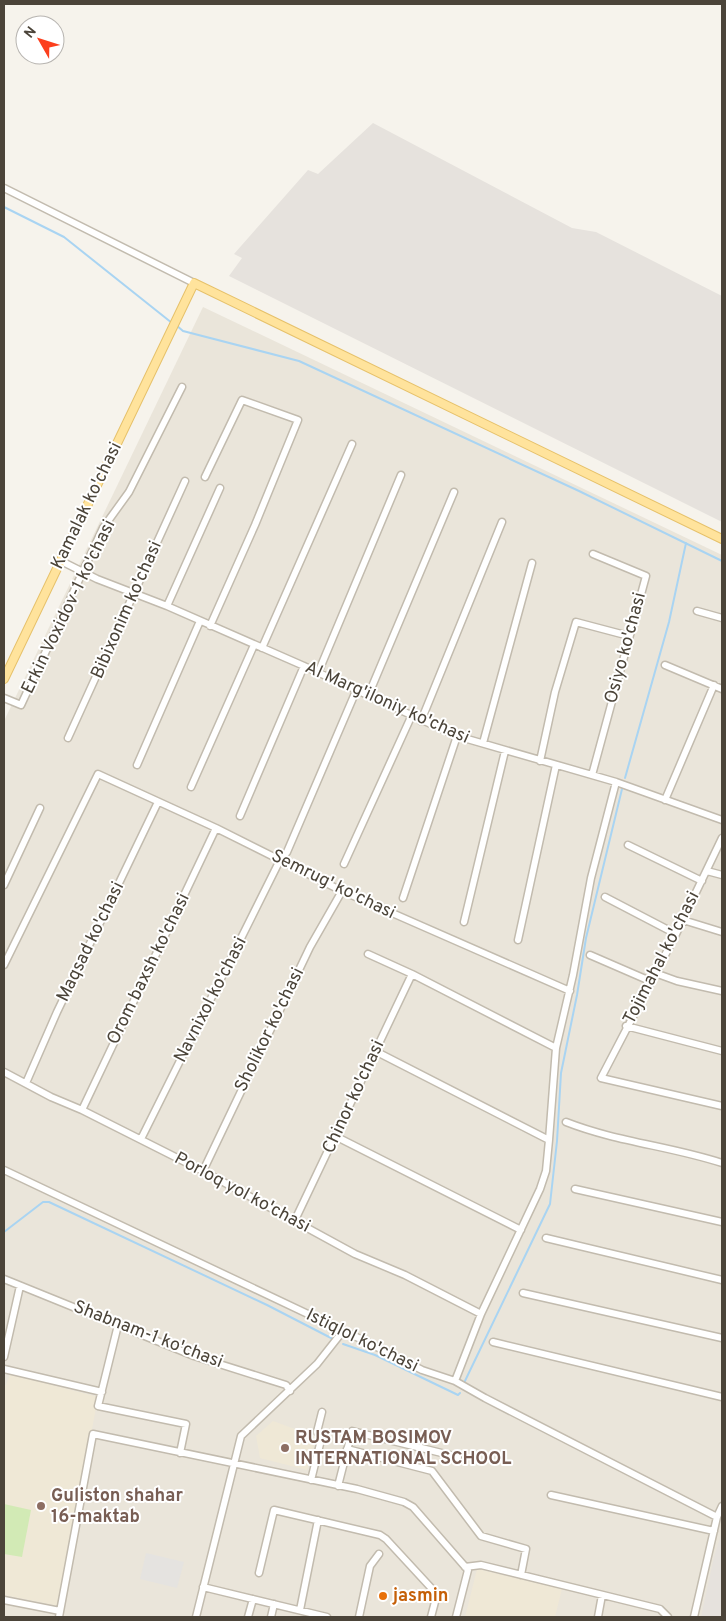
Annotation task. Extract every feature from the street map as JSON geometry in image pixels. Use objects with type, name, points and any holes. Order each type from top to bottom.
[{"type":"main road","name":"Kamalak ko'chasi","points":[[4,679],[194,283]]},
{"type":"main road","points":[[194,283],[722,539]]},
{"type":"street","points":[[4,188],[194,283]]},
{"type":"street","name":"Erkin Voxidov-1 ko'chasi","points":[[4,698],[21,705],[103,528],[129,492],[182,387]]},
{"type":"street","points":[[205,477],[242,400],[298,420],[255,525],[210,626]]},
{"type":"street","points":[[262,648],[352,444]]},
{"type":"street","points":[[318,673],[401,475]]},
{"type":"street","name":"Bibixonim ko'chasi","points":[[68,738],[135,595],[184,481]]},
{"type":"street","points":[[167,606],[220,488]]},
{"type":"street","points":[[368,696],[454,492]]},
{"type":"street","points":[[421,721],[502,522]]},
{"type":"street","name":"Osiyo ko'chasi","points":[[592,775],[646,576],[593,554]]},
{"type":"street","name":"Al Marg'iloniy ko'chasi","points":[[61,561],[135,595],[167,606],[304,666],[411,717],[457,736],[616,782],[722,820]]},
{"type":"street","points":[[483,744],[532,563]]},
{"type":"street","points":[[697,611],[722,618]]},
{"type":"street","points":[[137,766],[200,621]]},
{"type":"street","points":[[540,761],[555,692],[576,622],[629,636]]},
{"type":"street","points":[[191,787],[254,645]]},
{"type":"street","points":[[665,665],[722,689]]},
{"type":"street","points":[[240,816],[304,666]]},
{"type":"street","points":[[665,800],[714,685]]},
{"type":"street","name":"Navnixol ko'chasi","points":[[141,1139],[280,860],[287,852],[321,777],[356,691]]},
{"type":"street","points":[[344,864],[411,717]]},
{"type":"street","points":[[403,898],[457,736]]},
{"type":"street","points":[[464,922],[505,750]]},
{"type":"street","points":[[518,940],[556,765]]},
{"type":"street","name":"Semrug' ko'chasi","points":[[4,965],[98,774],[216,828],[342,891],[570,991]]},
{"type":"street","points":[[455,1381],[480,1314],[540,1189],[546,1170],[556,1048],[570,991],[591,878],[616,782]]},
{"type":"street","name":"Maqsad ko'chasi","points":[[26,1083],[57,1012],[158,802]]},
{"type":"street","points":[[4,885],[40,808]]},
{"type":"street","name":"Orom baxsh ko'chasi","points":[[82,1110],[216,828]]},
{"type":"street","name":"Tojimahal ko'chasi","points":[[722,838],[676,934],[626,1026],[601,1078],[722,1106]]},
{"type":"street","points":[[628,845],[702,881]]},
{"type":"street","points":[[706,871],[722,874]]},
{"type":"street","name":"Sholikor ko'chasi","points":[[203,1172],[310,947],[342,891]]},
{"type":"street","points":[[605,897],[676,934]]},
{"type":"street","points":[[683,920],[722,932]]},
{"type":"street","points":[[368,954],[412,974],[556,1048]]},
{"type":"street","points":[[590,955],[650,981]]},
{"type":"street","points":[[654,973],[677,981],[722,991]]},
{"type":"street","name":"Chinor ko'chasi","points":[[295,1220],[412,974]]},
{"type":"street","points":[[626,1026],[722,1051]]},
{"type":"street","points":[[375,1052],[549,1140]]},
{"type":"street","name":"Porloq yol ko'chasi","points":[[4,1072],[51,1097],[141,1139],[295,1220],[355,1254],[406,1275],[480,1314]]},
{"type":"street","points":[[566,1122],[611,1138],[689,1152],[722,1163]]},
{"type":"street","points":[[335,1136],[521,1230]]},
{"type":"street","name":"Istiqlol ko'chasi","points":[[4,1170],[422,1370],[455,1381],[717,1517]]},
{"type":"street","points":[[574,1189],[722,1222]]},
{"type":"street","points":[[546,1238],[722,1280]]},
{"type":"street","name":"Shabnam-1 ko'chasi","points":[[4,1279],[194,1356],[286,1384],[290,1391]]},
{"type":"street","points":[[4,1357],[20,1286]]},
{"type":"street","points":[[522,1293],[722,1338]]},
{"type":"street","points":[[118,1325],[98,1406],[186,1424],[180,1453]]},
{"type":"street","points":[[196,1617],[241,1436],[317,1364],[343,1332]]},
{"type":"street","points":[[493,1342],[722,1397]]},
{"type":"street","points":[[4,1369],[102,1392]]},
{"type":"street","points":[[311,1480],[322,1436],[317,1432],[322,1412]]},
{"type":"street","points":[[338,1486],[352,1431],[458,1457]]},
{"type":"street","points":[[4,1600],[60,1614],[93,1434],[311,1480],[409,1504],[468,1570],[456,1617]]},
{"type":"street","points":[[347,1449],[432,1471],[481,1536],[526,1549],[521,1575]]},
{"type":"street","points":[[551,1495],[714,1532]]},
{"type":"street","points":[[694,1617],[717,1517],[722,1506]]},
{"type":"street","points":[[259,1573],[274,1510],[318,1520],[386,1538],[434,1591],[436,1598],[432,1617]]},
{"type":"street","points":[[300,1610],[318,1520]]},
{"type":"street","points":[[359,1617],[370,1566],[379,1554]]},
{"type":"street","points":[[465,1566],[481,1565],[660,1609],[662,1614],[668,1617]]},
{"type":"street","points":[[203,1587],[327,1617]]},
{"type":"street","points":[[598,1617],[602,1595]]},
{"type":"street","points":[[248,1617],[253,1599]]},
{"type":"street","points":[[271,1617],[274,1604]]},
{"type":"shaded area","points":[[373,123],[572,228],[596,232],[722,296],[722,522],[229,276],[242,258],[234,254],[308,170],[318,174]]},
{"type":"shaded area","points":[[203,307],[722,555],[722,1617],[4,1617],[4,721]]},
{"type":"shaded area","name":"Guliston shahar 16-maktab","points":[[10,1374],[98,1397],[59,1606],[4,1595],[4,1385],[6,1385]]},
{"type":"shaded area","name":"RUSTAM BOSIMOV INTERNATIONAL SCHOOL","points":[[273,1421],[316,1437],[307,1470],[260,1458],[256,1436]]},
{"type":"shaded area","points":[[722,1532],[722,1617],[701,1617],[714,1557]]},
{"type":"shaded area","points":[[146,1553],[184,1562],[177,1588],[140,1579]]},
{"type":"shaded area","points":[[477,1569],[562,1589],[555,1617],[465,1617]]},
{"type":"green space","points":[[4,1504],[31,1510],[22,1557],[4,1554]]},
{"type":"waterway","points":[[4,207],[64,237],[172,323]]},
{"type":"waterway","points":[[176,325],[183,331],[299,361],[579,491],[722,561]]},
{"type":"waterway","points":[[625,778],[669,622],[686,543]]},
{"type":"waterway","points":[[464,1383],[550,1204],[557,1141],[561,1073],[577,995],[586,938],[622,789]]},
{"type":"waterway","points":[[4,1232],[43,1202],[49,1202],[267,1305],[333,1339]]},
{"type":"waterway","points":[[343,1344],[375,1355],[458,1395],[460,1393]]},
{"type":"place","name":"RUSTAM BOSIMOV INTERNATIONAL SCHOOL","points":[[285,1448]]},
{"type":"place","name":"Guliston shahar 16-maktab","points":[[41,1506]]},
{"type":"place","name":"jasmin","points":[[383,1596]]}]
